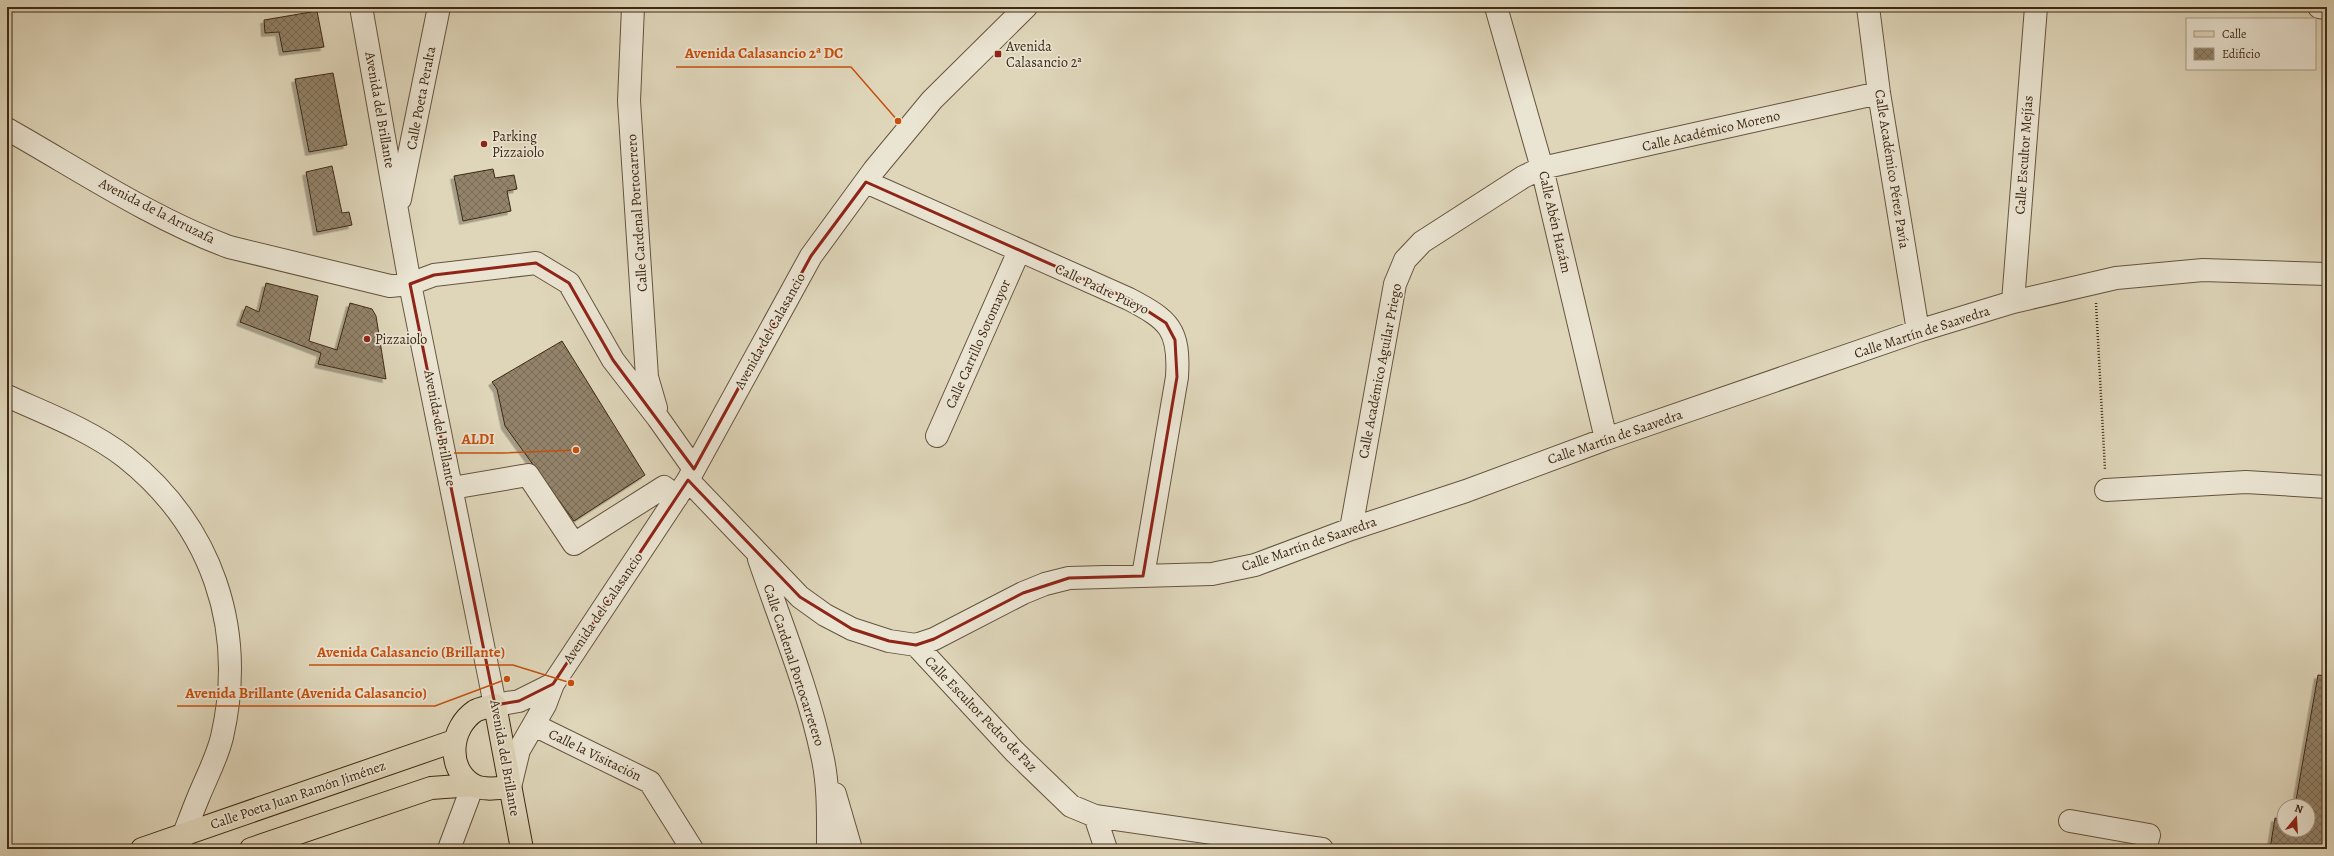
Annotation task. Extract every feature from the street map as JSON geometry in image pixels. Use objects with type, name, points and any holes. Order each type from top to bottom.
[{"type":"main road","points":[[473,785],[455,765],[454,741],[461,725],[475,711],[495,705]]},
{"type":"main road","name":"Avenida del Brillante","points":[[495,705],[522,849]]},
{"type":"main road","name":"Calle Poeta Juan Ramón Jiménez","points":[[142,849],[181,841],[454,741]]},
{"type":"main road","points":[[251,849],[431,788],[473,785],[490,789],[510,787]]},
{"type":"street","name":"Avenida del Brillante","points":[[361,7],[410,284],[495,705]]},
{"type":"street","name":"Calle Poeta Peralta","points":[[398,212],[439,7]]},
{"type":"street","name":"Calle Cardenal Portocarrero","points":[[634,7],[629,101],[647,377],[658,418],[686,482]]},
{"type":"street","name":"Avenida del Calasancio","points":[[510,787],[519,750],[546,705],[553,684],[686,482],[811,256],[866,182],[932,100],[1026,7]]},
{"type":"street","name":"Calle Abén Hazám","points":[[1496,7],[1542,168],[1606,439]]},
{"type":"street","name":"Calle Académico Pérez Pavía","points":[[1868,7],[1879,93],[1918,331]]},
{"type":"street","name":"Calle Escultor Mejías","points":[[2013,302],[2036,7]]},
{"type":"street","points":[[2319,7],[2327,8]]},
{"type":"street","name":"Calle Académico Moreno","points":[[1542,168],[1879,93]]},
{"type":"street","name":"Avenida de la Arruzafa","points":[[7,129],[159,216],[205,239],[229,247],[390,286],[410,284]]},
{"type":"street","name":"Calle Académico Aguilar Priego","points":[[1351,529],[1395,284],[1405,260],[1422,242],[1523,177],[1542,168]]},
{"type":"street","name":"Calle Padre Pueyo","points":[[866,182],[1129,299],[1155,313],[1166,323],[1175,340],[1178,356],[1177,377],[1143,576]]},
{"type":"street","name":"Calle Carrillo Sotomayor","points":[[937,436],[1019,251]]},
{"type":"street","name":"Calle Cardenal Portocarrero","points":[[410,284],[434,275],[536,263],[569,283],[613,360],[658,418]]},
{"type":"street","name":"Calle Martín de Saavedra","points":[[916,645],[934,639],[1045,584],[1069,578],[1088,576],[1212,574],[1255,565],[1351,529],[1466,491],[1606,439],[1918,331],[2013,302],[2116,278],[2203,270],[2327,274]]},
{"type":"street","points":[[7,396],[76,426],[124,457],[162,492],[204,549],[217,586],[227,624],[230,665],[228,704],[222,738],[181,841]]},
{"type":"street","points":[[452,488],[528,475],[574,544],[664,487],[686,482]]},
{"type":"street","name":"Calle Escultor Pedro de Paz","points":[[686,482],[800,597],[826,615],[852,630],[889,641],[916,645],[1015,752],[1071,806],[1095,816],[1322,849]]},
{"type":"street","points":[[2106,490],[2246,482],[2327,487]]},
{"type":"street","name":"Calle Cardenal Portocarretero","points":[[757,554],[808,703],[823,756],[828,807],[828,849]]},
{"type":"street","name":"Avenida del Calasancio","points":[[495,705],[519,701],[553,684]]},
{"type":"street","name":"Calle la Visitación","points":[[534,725],[650,782],[692,849]]},
{"type":"street","points":[[823,756],[851,849]]},
{"type":"street","points":[[449,849],[473,785]]},
{"type":"street","points":[[1095,816],[1106,849]]},
{"type":"street","points":[[2070,821],[2149,835],[2145,849]]},
{"type":"path","points":[[2095,283],[2106,490]]},
{"type":"highlighted area","points":[[866,182],[1129,299],[1166,323],[1175,340],[1177,377],[1143,576],[1069,578],[1023,593],[934,639],[916,645],[889,641],[852,629],[800,597],[688,480],[553,684],[519,701],[495,705],[410,284],[434,275],[536,263],[569,283],[613,360],[694,469],[811,256]]},
{"type":"building","points":[[317,11],[324,47],[283,52],[279,32],[265,33],[264,20]]},
{"type":"building","points":[[333,73],[347,145],[309,152],[295,79]]},
{"type":"building","points":[[332,166],[342,213],[349,212],[352,225],[317,232],[306,172]]},
{"type":"building","points":[[493,169],[495,178],[514,175],[517,189],[507,191],[511,211],[463,221],[454,176]]},
{"type":"building","points":[[266,283],[318,296],[309,341],[337,350],[350,303],[372,309],[376,316],[386,379],[318,364],[321,353],[240,322],[246,306],[259,312]]},
{"type":"building","points":[[562,341],[645,475],[574,521],[505,426],[497,389],[492,382]]},
{"type":"building","points":[[2318,675],[2327,676],[2327,849],[2270,849],[2275,818],[2276,838],[2316,838],[2316,798],[2296,798]]},
{"type":"place","name":"Avenida Calasancio 2ª","points":[[998,54]]},
{"type":"place","name":"Avenida Calasancio 2ª DC","points":[[898,121]]},
{"type":"place","name":"Parking Pizzaiolo","points":[[484,144]]},
{"type":"place","name":"Pizzaiolo","points":[[367,339]]},
{"type":"place","name":"ALDI","points":[[576,450]]},
{"type":"place","name":"Avenida Brillante (Avenida Calasancio)","points":[[507,679]]},
{"type":"place","name":"Avenida Calasancio (Brillante)","points":[[571,683]]}]
